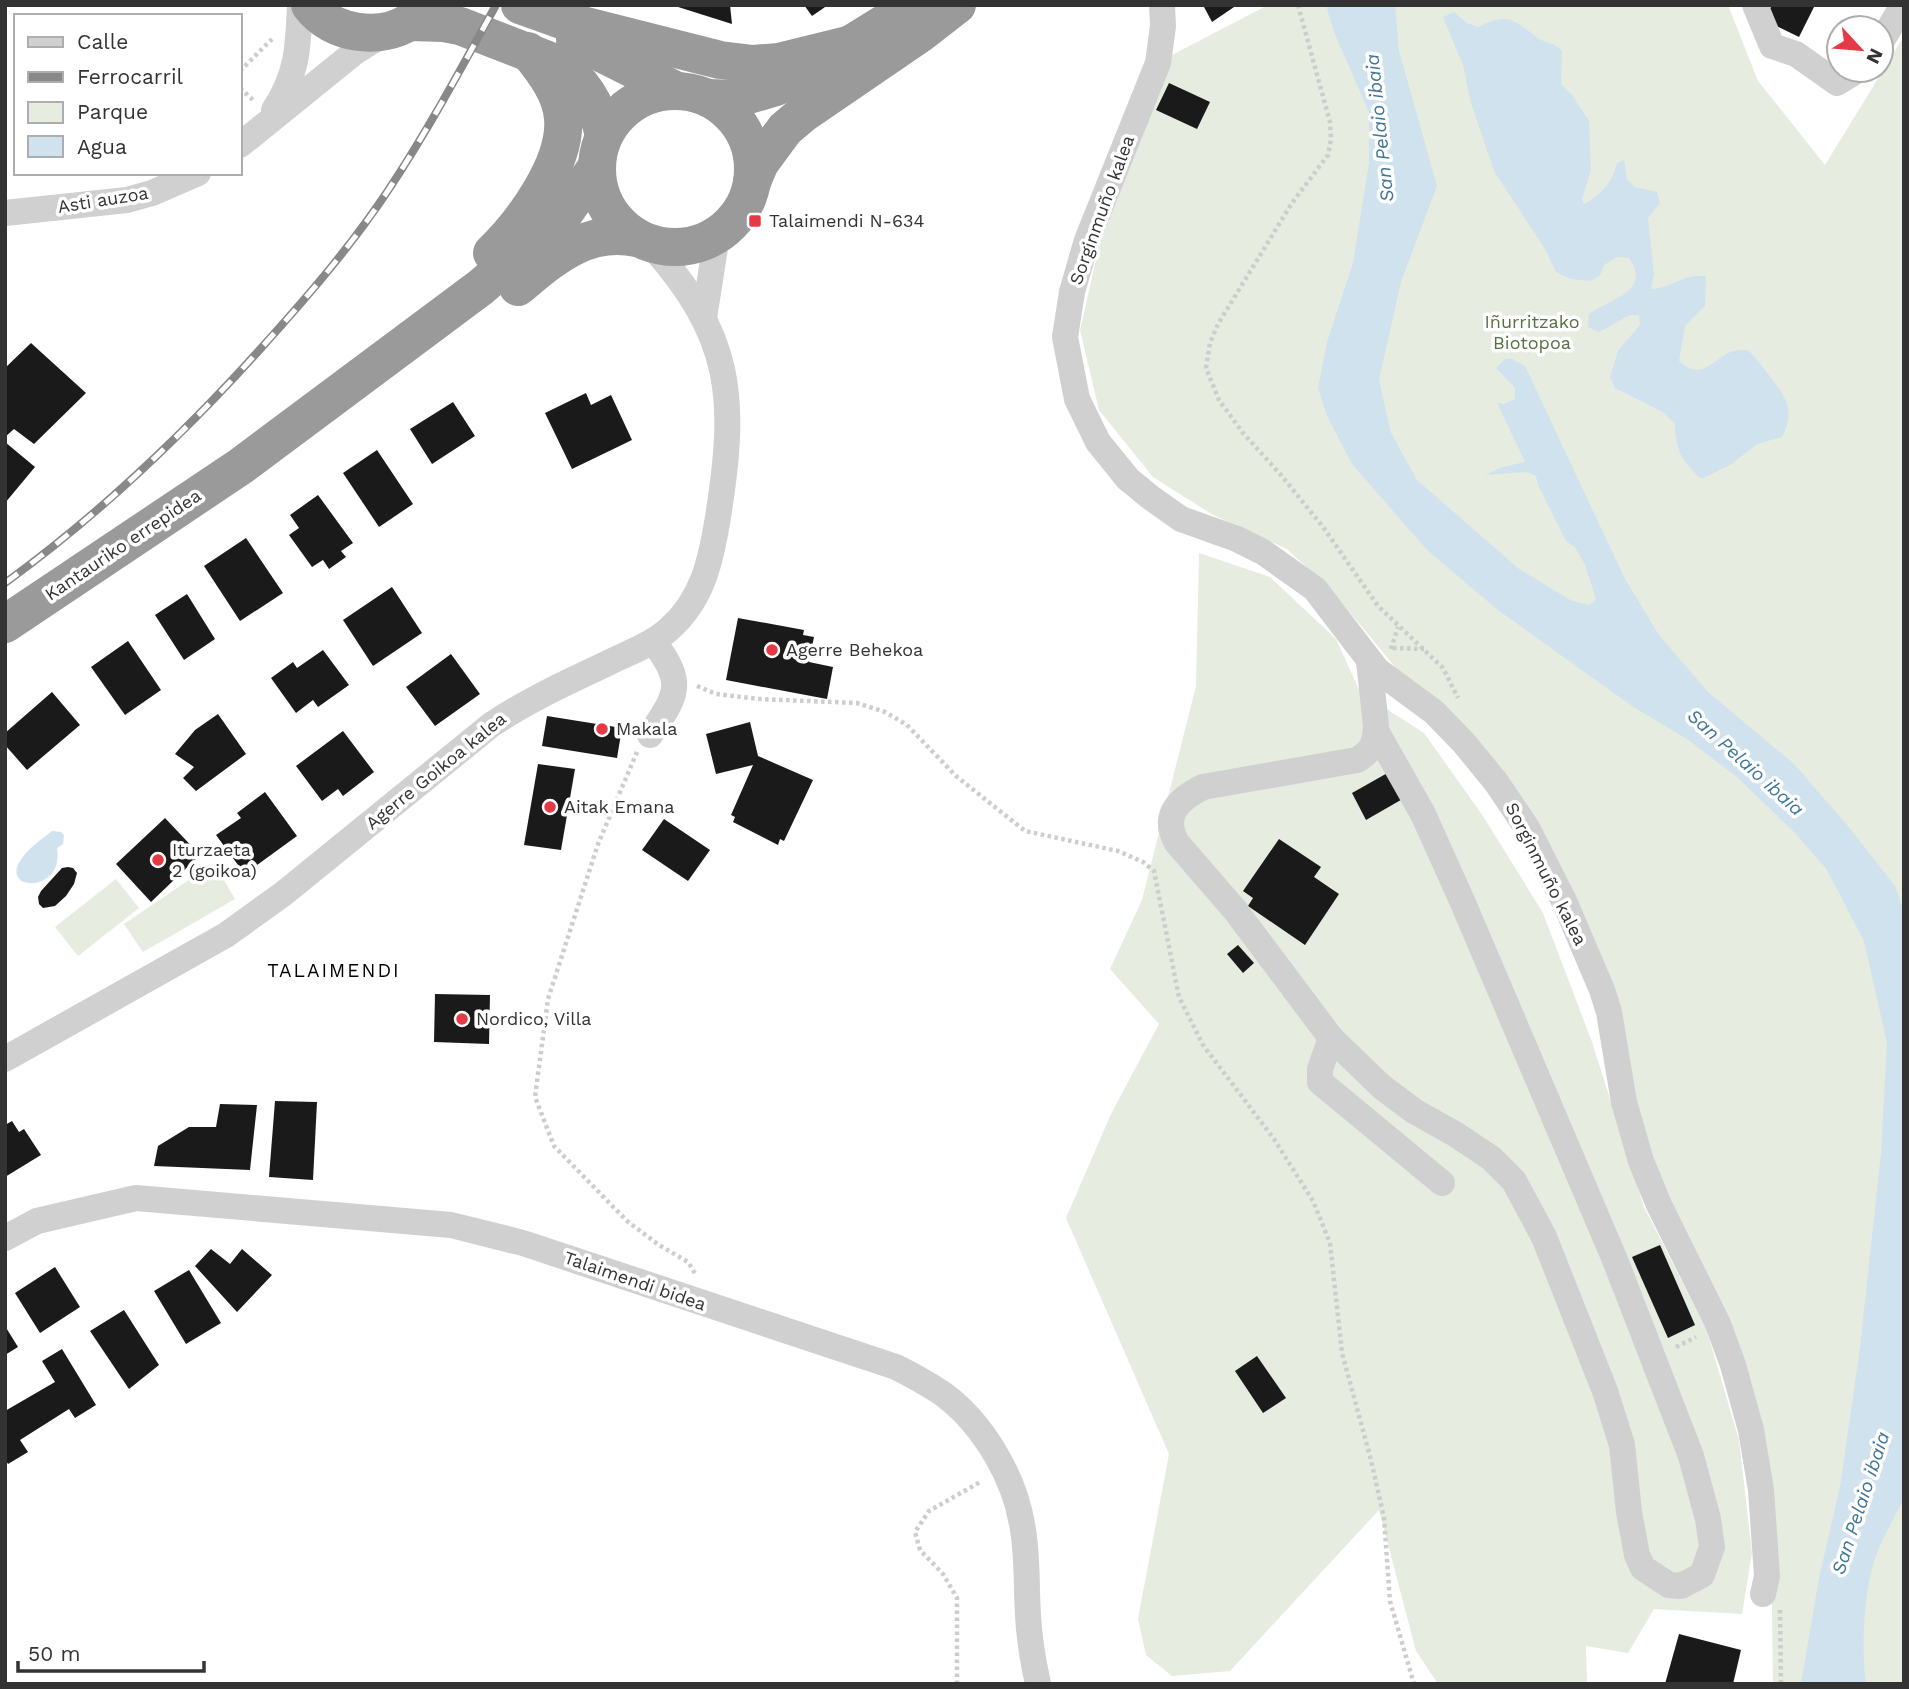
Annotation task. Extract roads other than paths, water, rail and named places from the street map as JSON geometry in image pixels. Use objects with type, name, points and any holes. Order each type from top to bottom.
[{"type":"highway","points":[[310,5],[330,23],[349,31],[371,33],[410,19],[460,26],[528,51],[571,73],[585,88],[600,118],[599,189],[607,209],[620,225],[643,241]]},
{"type":"highway","points":[[500,5],[531,23],[592,47],[657,83],[692,94],[729,112],[744,132],[752,156],[752,182]]},
{"type":"highway","points":[[520,5],[562,20],[720,60],[753,64],[779,62],[848,45]]},
{"type":"highway","points":[[241,466],[528,248],[565,212],[617,116],[634,102],[655,93],[735,99],[776,87],[814,67],[914,5]]},
{"type":"highway","points":[[241,466],[323,419],[452,338],[569,249],[591,238],[623,235],[672,248],[695,245],[717,235],[730,225],[740,212],[752,182],[771,147],[785,129],[957,5]]},
{"type":"highway","points":[[421,331],[434,308],[500,245],[529,208],[556,159],[563,117],[550,80],[528,51]]},
{"type":"highway","name":"Kantauriko errepidea","points":[[5,624],[241,466]]},
{"type":"street","points":[[242,142],[260,114],[283,97],[294,71],[300,5]]},
{"type":"street","name":"Sorginmuño kalea","points":[[1162,5],[1163,26],[1157,63],[1087,240],[1072,292],[1065,337],[1077,399],[1098,442],[1128,480],[1181,519],[1237,540],[1284,565],[1315,589],[1377,670],[1434,712],[1460,738],[1496,782],[1527,828],[1565,903],[1602,990],[1624,1102],[1646,1174],[1718,1324],[1733,1365],[1751,1430],[1761,1490],[1767,1576],[1763,1594]]},
{"type":"street","points":[[1755,5],[1772,46],[1796,54],[1825,75]]},
{"type":"street","points":[[260,114],[410,19]]},
{"type":"street","name":"Asti auzoa","points":[[5,213],[127,200],[193,175]]},
{"type":"street","points":[[704,318],[717,235]]},
{"type":"street","points":[[643,241],[686,289],[704,318]]},
{"type":"street","name":"Agerre Goikoa kalea","points":[[5,1059],[226,935],[283,894],[480,733],[519,706],[653,641],[675,623],[694,600],[703,583],[714,546],[727,461],[729,420],[725,380],[704,318]]},
{"type":"street","points":[[650,735],[672,701],[675,682],[670,663],[653,641]]},
{"type":"street","points":[[1369,661],[1376,731],[1372,749],[1357,760],[1203,787],[1184,798],[1178,805],[1173,813],[1171,832],[1235,910],[1331,1038],[1382,1087],[1413,1111],[1491,1158],[1514,1181],[1544,1237],[1605,1391],[1622,1445],[1629,1512],[1637,1555],[1643,1568],[1669,1585],[1681,1586],[1702,1575],[1712,1546],[1708,1519],[1691,1455],[1615,1260],[1463,903],[1423,814],[1376,731]]},
{"type":"street","points":[[1331,1038],[1320,1069],[1320,1082],[1442,1183]]},
{"type":"street","name":"Talaimendi bidea","points":[[5,1238],[37,1221],[136,1198],[451,1225],[523,1243],[896,1367],[949,1398],[978,1429],[1003,1469],[1016,1499],[1022,1523],[1031,1653],[1038,1684]]},
{"type":"water","name":"San Pelaio ibaia","points":[[1326,5],[1395,5],[1399,51],[1437,186],[1401,282],[1379,380],[1391,433],[1417,480],[1519,569],[1572,601],[1590,605],[1596,599],[1585,565],[1575,547],[1566,541],[1536,476],[1527,472],[1485,475],[1525,462],[1497,403],[1504,404],[1515,399],[1515,388],[1496,368],[1505,359],[1512,359],[1525,366],[1625,579],[1659,635],[1708,692],[1795,765],[1895,886],[1904,912],[1904,1499],[1881,1543],[1871,1571],[1864,1621],[1866,1684],[1801,1684],[1819,1578],[1840,1487],[1860,1348],[1881,1153],[1887,1043],[1864,941],[1827,870],[1796,834],[1737,777],[1687,739],[1632,706],[1498,610],[1427,550],[1352,464],[1327,416],[1318,388],[1327,342],[1353,263],[1369,163],[1369,112],[1334,32]]},
{"type":"water","points":[[1454,12],[1467,23],[1478,27],[1504,19],[1516,22],[1562,51],[1561,84],[1572,95],[1589,121],[1591,170],[1582,199],[1584,204],[1605,187],[1613,176],[1617,163],[1624,160],[1627,180],[1635,187],[1657,192],[1660,203],[1648,218],[1654,274],[1651,289],[1690,277],[1706,276],[1705,306],[1685,326],[1679,361],[1688,368],[1697,370],[1704,369],[1732,351],[1749,352],[1770,376],[1786,401],[1788,419],[1782,437],[1757,444],[1730,465],[1701,479],[1681,454],[1676,441],[1675,424],[1663,412],[1615,388],[1610,377],[1618,351],[1640,325],[1639,315],[1630,315],[1599,332],[1588,327],[1589,314],[1626,293],[1636,279],[1635,270],[1629,258],[1617,257],[1604,265],[1600,275],[1592,281],[1571,279],[1556,272],[1545,249],[1494,171],[1471,103],[1463,65],[1443,17]]},
{"type":"water","points":[[52,831],[64,835],[63,844],[57,848],[57,863],[52,873],[44,880],[25,882],[19,878],[16,871],[20,861]]},
{"type":"railway","points":[[5,583],[108,501],[172,441],[313,289],[375,210],[403,167],[496,5]]},
{"type":"place","name":"Talaimendi N-634","points":[[755,221]]},
{"type":"place","name":"Agerre Behekoa","points":[[772,650]]},
{"type":"place","name":"Makala","points":[[602,729]]},
{"type":"place","name":"Aitak Emana","points":[[550,807]]},
{"type":"place","name":"Iturzaeta 2 (goikoa)","points":[[158,860]]},
{"type":"place","name":"Nordico, Villa","points":[[462,1019]]},
{"type":"district","name":"TALAIMENDI","points":[[334,970]]},
{"type":"park label","name":"Iñurritzako Biotopoa","points":[[1532,332]]}]
